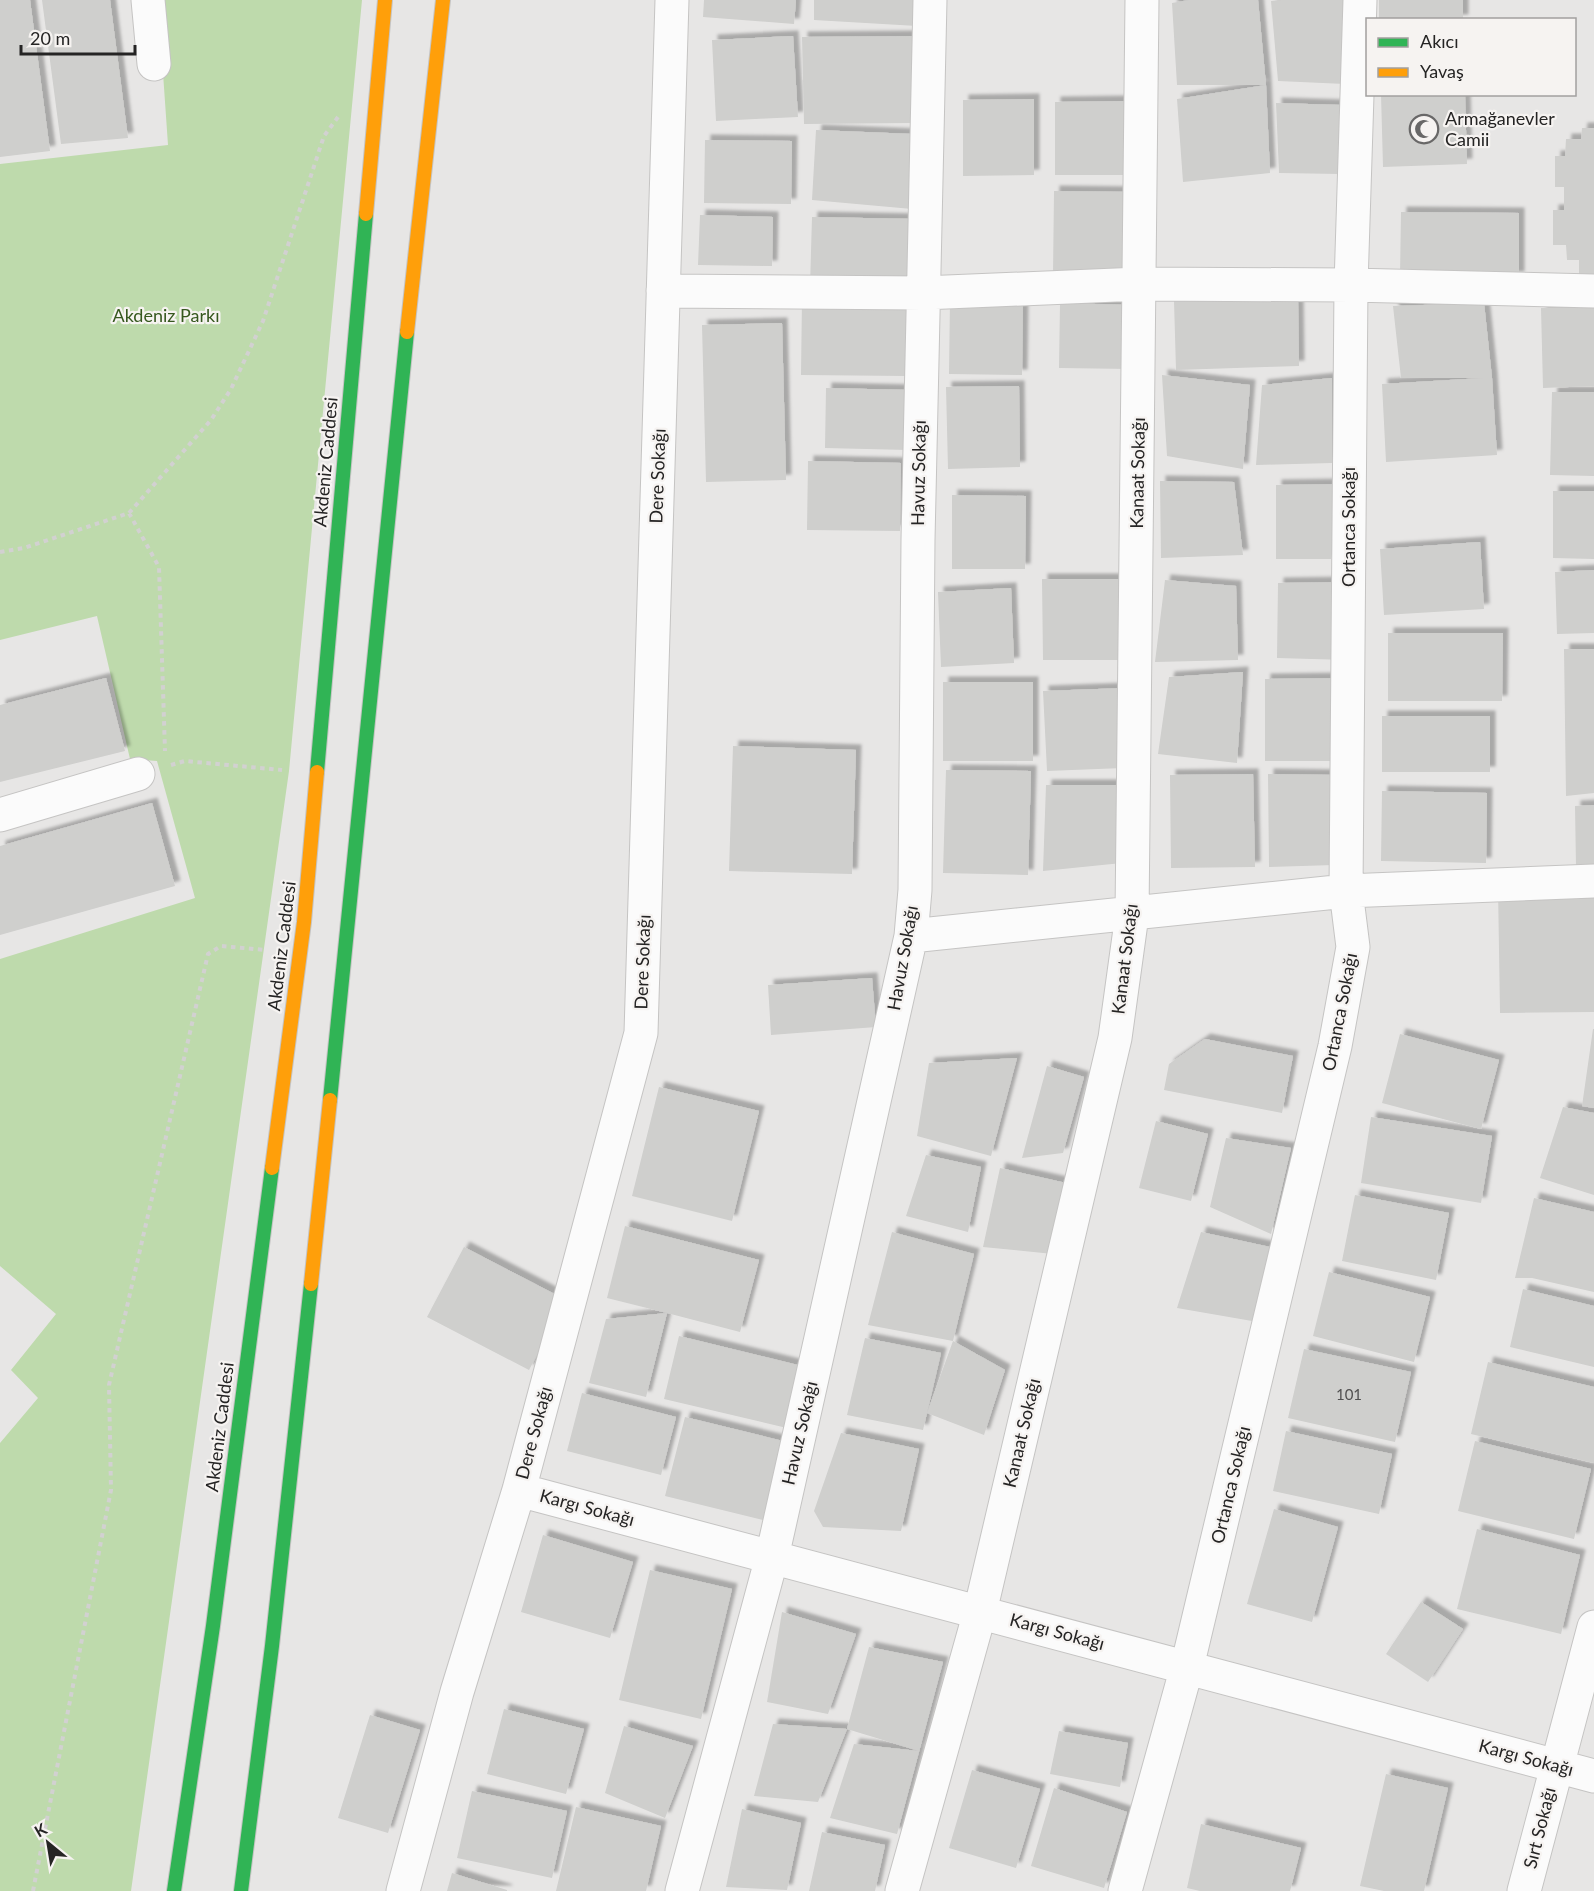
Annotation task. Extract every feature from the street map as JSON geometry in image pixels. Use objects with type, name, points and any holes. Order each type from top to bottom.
[{"type":"main road","name":"Akdeniz Caddesi","points":[[174,1891],[213,1626],[297,978],[385,0]]},
{"type":"main road","points":[[241,1891],[301,1376],[364,764],[406,324],[442,0]]},
{"type":"street","points":[[148,0],[154,64]]},
{"type":"street","name":"Dere Sokağı","points":[[403,1891],[457,1692],[519,1490],[641,1033],[672,0]]},
{"type":"street","name":"Havuz Sokağı","points":[[682,1891],[772,1557],[911,936],[915,890],[923,292],[930,0]]},
{"type":"street","name":"Kanaat Sokağı","points":[[902,1891],[980,1612],[1115,1038],[1132,915],[1142,0]]},
{"type":"street","name":"Ortanca Sokağı","points":[[1125,1891],[1187,1667],[1335,1046],[1353,947],[1347,891],[1351,285],[1360,0]]},
{"type":"street","points":[[663,291],[923,292],[1140,284],[1351,285],[1594,291]]},
{"type":"street","points":[[0,815],[138,774]]},
{"type":"street","points":[[911,936],[1132,915],[1347,891],[1594,881]]},
{"type":"street","name":"Kargı Sokağı","points":[[519,1490],[1594,1776]]},
{"type":"street","name":"Sırt Sokağı","points":[[1524,1891],[1594,1627]]},
{"type":"path","points":[[0,552],[24,548],[129,513],[211,420],[231,389],[262,321],[324,136],[335,118],[377,94]]},
{"type":"path","points":[[129,513],[159,567],[165,755]]},
{"type":"path","points":[[185,761],[317,773]]},
{"type":"path","points":[[33,1891],[111,1490],[109,1385],[208,954],[221,946]]},
{"type":"green space","name":"Akdeniz Parkı","points":[[362,0],[289,771],[131,1891],[0,1891],[0,1443],[38,1398],[11,1370],[56,1314],[0,1266],[0,959],[195,898],[157,761],[130,759],[97,616],[0,640],[0,164],[168,145],[158,1]]},
{"type":"building","points":[[0,0],[30,0],[50,151],[0,157]]},
{"type":"building","points":[[42,0],[110,0],[128,138],[61,144]]},
{"type":"building","points":[[704,0],[796,0],[794,24],[703,17]]},
{"type":"building","points":[[814,0],[917,0],[917,26],[814,20]]},
{"type":"building","points":[[1189,0],[1258,0],[1266,85],[1177,85],[1172,3]]},
{"type":"building","points":[[1347,0],[1345,84],[1278,81],[1271,1]]},
{"type":"building","points":[[1379,0],[1463,0],[1463,18],[1379,18]]},
{"type":"building","points":[[793,36],[798,117],[716,121],[712,40]]},
{"type":"building","points":[[917,36],[916,123],[804,124],[802,37]]},
{"type":"building","points":[[1266,85],[1270,173],[1183,182],[1177,99]]},
{"type":"building","name":"Armağanevler Camii","points":[[1381,96],[1465,96],[1467,164],[1383,167]]},
{"type":"building","points":[[1034,99],[1034,175],[963,176],[963,100]]},
{"type":"building","points":[[1125,101],[1126,175],[1055,175],[1055,102]]},
{"type":"building","points":[[1276,103],[1341,105],[1340,174],[1279,173]]},
{"type":"building","points":[[1582,128],[1594,128],[1594,275],[1579,275],[1579,260],[1567,260],[1566,245],[1553,245],[1553,210],[1564,210],[1564,187],[1555,187],[1555,156],[1565,156],[1566,139],[1581,139]]},
{"type":"building","points":[[816,130],[913,134],[912,209],[812,200]]},
{"type":"building","points":[[705,140],[792,141],[791,204],[704,203]]},
{"type":"building","points":[[1054,191],[1135,192],[1133,276],[1053,275]]},
{"type":"building","points":[[1401,212],[1519,213],[1519,277],[1400,277]]},
{"type":"building","points":[[700,215],[773,217],[772,266],[698,265]]},
{"type":"building","points":[[812,217],[916,219],[916,290],[810,287]]},
{"type":"building","points":[[1298,297],[1299,366],[1176,370],[1174,301]]},
{"type":"building","points":[[802,298],[907,300],[907,376],[801,375]]},
{"type":"building","points":[[950,299],[1023,301],[1022,375],[949,374]]},
{"type":"building","points":[[1060,303],[1132,305],[1131,369],[1059,368]]},
{"type":"building","points":[[1484,303],[1497,455],[1386,462],[1382,384],[1483,378],[1401,378],[1393,306]]},
{"type":"building","points":[[1594,307],[1594,386],[1543,388],[1541,308]]},
{"type":"building","points":[[782,323],[786,480],[706,482],[702,325]]},
{"type":"building","points":[[1162,375],[1250,385],[1243,469],[1167,456]]},
{"type":"building","points":[[1332,378],[1332,463],[1256,465],[1262,385]]},
{"type":"building","points":[[1019,386],[1020,467],[948,469],[946,387]]},
{"type":"building","points":[[826,388],[910,390],[908,450],[825,448]]},
{"type":"building","points":[[1552,392],[1594,392],[1594,476],[1550,475]]},
{"type":"building","points":[[808,461],[901,463],[900,531],[807,530]]},
{"type":"building","points":[[1160,481],[1234,482],[1243,555],[1161,558]]},
{"type":"building","points":[[1343,484],[1331,559],[1276,559],[1276,485]]},
{"type":"building","points":[[1553,491],[1594,491],[1594,559],[1553,558]]},
{"type":"building","points":[[952,495],[1026,496],[1025,569],[952,569]]},
{"type":"building","points":[[1480,542],[1484,609],[1384,615],[1380,549]]},
{"type":"building","points":[[1594,570],[1594,633],[1557,634],[1555,572]]},
{"type":"building","points":[[1042,579],[1119,579],[1118,660],[1043,660]]},
{"type":"building","points":[[1165,580],[1236,586],[1238,660],[1155,662]]},
{"type":"building","points":[[1347,582],[1347,660],[1277,658],[1278,583]]},
{"type":"building","points":[[1011,588],[1014,663],[941,667],[938,592]]},
{"type":"building","points":[[1388,633],[1503,633],[1502,701],[1388,701]]},
{"type":"building","points":[[1564,649],[1594,649],[1594,793],[1566,796]]},
{"type":"building","points":[[1243,672],[1237,763],[1158,754],[1169,677]]},
{"type":"building","points":[[106,678],[125,751],[0,782],[0,705]]},
{"type":"building","points":[[1343,678],[1343,761],[1265,761],[1265,679]]},
{"type":"building","points":[[943,682],[1033,682],[1033,761],[943,761]]},
{"type":"building","points":[[1125,688],[1123,768],[1047,771],[1043,691]]},
{"type":"building","points":[[1382,716],[1490,716],[1490,772],[1382,772]]},
{"type":"building","points":[[733,746],[856,750],[852,874],[729,871]]},
{"type":"building","points":[[946,770],[1031,771],[1028,875],[943,873]]},
{"type":"building","points":[[1253,774],[1255,867],[1171,868],[1170,775]]},
{"type":"building","points":[[1268,774],[1335,775],[1334,865],[1269,867]]},
{"type":"building","points":[[1046,785],[1123,785],[1122,863],[1043,871]]},
{"type":"building","points":[[1382,791],[1487,793],[1486,863],[1381,861]]},
{"type":"building","points":[[152,803],[175,886],[0,935],[0,846]]},
{"type":"building","points":[[1594,805],[1594,867],[1576,867],[1575,806]]},
{"type":"building","points":[[1594,886],[1594,1012],[1500,1013],[1498,887]]},
{"type":"building","points":[[872,978],[876,1027],[771,1035],[768,985]]},
{"type":"building","points":[[1594,1029],[1594,1108],[1582,1106]]},
{"type":"building","points":[[1400,1034],[1499,1060],[1481,1129],[1382,1103]]},
{"type":"building","points":[[1205,1039],[1293,1056],[1282,1113],[1164,1090],[1169,1064]]},
{"type":"building","points":[[1017,1058],[991,1156],[917,1136],[929,1063]]},
{"type":"building","points":[[1047,1066],[1084,1077],[1063,1153],[1022,1158]]},
{"type":"building","points":[[659,1087],[759,1111],[732,1221],[632,1196]]},
{"type":"building","points":[[1563,1107],[1594,1113],[1594,1195],[1540,1178]]},
{"type":"building","points":[[1371,1117],[1492,1136],[1481,1203],[1361,1183]]},
{"type":"building","points":[[1156,1121],[1208,1134],[1191,1201],[1139,1188]]},
{"type":"building","points":[[1226,1138],[1291,1148],[1271,1234],[1210,1207]]},
{"type":"building","points":[[926,1155],[981,1167],[968,1232],[906,1216]]},
{"type":"building","points":[[1000,1168],[1066,1183],[1053,1254],[983,1247]]},
{"type":"building","points":[[1355,1195],[1449,1213],[1436,1280],[1342,1261]]},
{"type":"building","points":[[1534,1198],[1594,1212],[1594,1292],[1532,1278],[1515,1278]]},
{"type":"building","points":[[625,1226],[759,1260],[740,1332],[607,1298]]},
{"type":"building","points":[[892,1232],[974,1254],[953,1341],[868,1325]]},
{"type":"building","points":[[1201,1232],[1270,1247],[1252,1321],[1177,1308]]},
{"type":"building","points":[[464,1247],[566,1300],[529,1370],[427,1317]]},
{"type":"building","points":[[1329,1272],[1430,1297],[1414,1362],[1313,1336]]},
{"type":"building","points":[[1523,1289],[1594,1306],[1594,1367],[1510,1347]]},
{"type":"building","points":[[667,1313],[646,1397],[589,1383],[606,1319]]},
{"type":"building","points":[[679,1336],[806,1367],[791,1429],[664,1399]]},
{"type":"building","points":[[865,1338],[941,1353],[923,1430],[847,1415]]},
{"type":"building","points":[[953,1341],[1005,1370],[984,1435],[927,1413]]},
{"type":"building","points":[[1304,1349],[1411,1372],[1395,1442],[1288,1418]]},
{"type":"building","points":[[1488,1362],[1594,1387],[1594,1463],[1471,1434]]},
{"type":"building","points":[[582,1393],[676,1417],[661,1475],[567,1451]]},
{"type":"building","points":[[685,1417],[791,1443],[771,1522],[665,1496]]},
{"type":"building","points":[[1286,1431],[1392,1454],[1379,1514],[1273,1491]]},
{"type":"building","points":[[841,1433],[919,1449],[901,1531],[823,1527],[814,1511]]},
{"type":"building","points":[[1475,1441],[1591,1469],[1574,1539],[1458,1511]]},
{"type":"building","points":[[1274,1509],[1338,1527],[1312,1622],[1247,1604]]},
{"type":"building","points":[[1477,1529],[1580,1555],[1561,1634],[1457,1609]]},
{"type":"building","points":[[543,1535],[633,1562],[610,1638],[521,1612]]},
{"type":"building","points":[[650,1570],[732,1589],[701,1719],[619,1700]]},
{"type":"building","points":[[1421,1602],[1463,1629],[1428,1682],[1386,1654]]},
{"type":"building","points":[[782,1612],[856,1634],[828,1714],[767,1702]]},
{"type":"building","points":[[869,1647],[943,1662],[897,1834],[830,1818],[854,1744],[919,1751],[847,1729]]},
{"type":"building","points":[[504,1709],[584,1729],[566,1794],[487,1774]]},
{"type":"building","points":[[370,1715],[420,1730],[388,1833],[338,1818]]},
{"type":"building","points":[[773,1724],[847,1729],[818,1802],[754,1796]]},
{"type":"building","points":[[624,1726],[693,1746],[665,1818],[605,1793]]},
{"type":"building","points":[[1059,1731],[1128,1743],[1120,1787],[1050,1774]]},
{"type":"building","points":[[972,1770],[1040,1789],[1016,1868],[949,1848]]},
{"type":"building","points":[[1386,1774],[1448,1788],[1424,1891],[1384,1891],[1360,1886]]},
{"type":"building","points":[[1054,1788],[1127,1812],[1104,1888],[1031,1866]]},
{"type":"building","points":[[472,1791],[567,1811],[552,1878],[457,1858]]},
{"type":"building","points":[[576,1807],[661,1826],[646,1891],[556,1891]]},
{"type":"building","points":[[742,1809],[801,1823],[787,1890],[726,1887]]},
{"type":"building","points":[[1201,1824],[1301,1848],[1290,1891],[1200,1891],[1187,1888]]},
{"type":"building","points":[[822,1832],[885,1845],[875,1891],[809,1891]]},
{"type":"building","points":[[452,1873],[507,1890],[507,1891],[447,1891]]},
{"type":"traffic: fast","points":[[317,772],[366,214]]},
{"type":"traffic: fast","points":[[330,1100],[407,332]]},
{"type":"traffic: fast","points":[[174,1891],[213,1626],[272,1168]]},
{"type":"traffic: fast","points":[[241,1891],[272,1646],[311,1284]]},
{"type":"traffic: slow","points":[[366,214],[385,0]]},
{"type":"traffic: slow","points":[[407,332],[443,0]]},
{"type":"traffic: slow","points":[[272,1168],[304,922],[317,772]]},
{"type":"traffic: slow","points":[[311,1284],[330,1100]]},
{"type":"place","name":"Armağanevler Camii","points":[[1424,129]]}]
